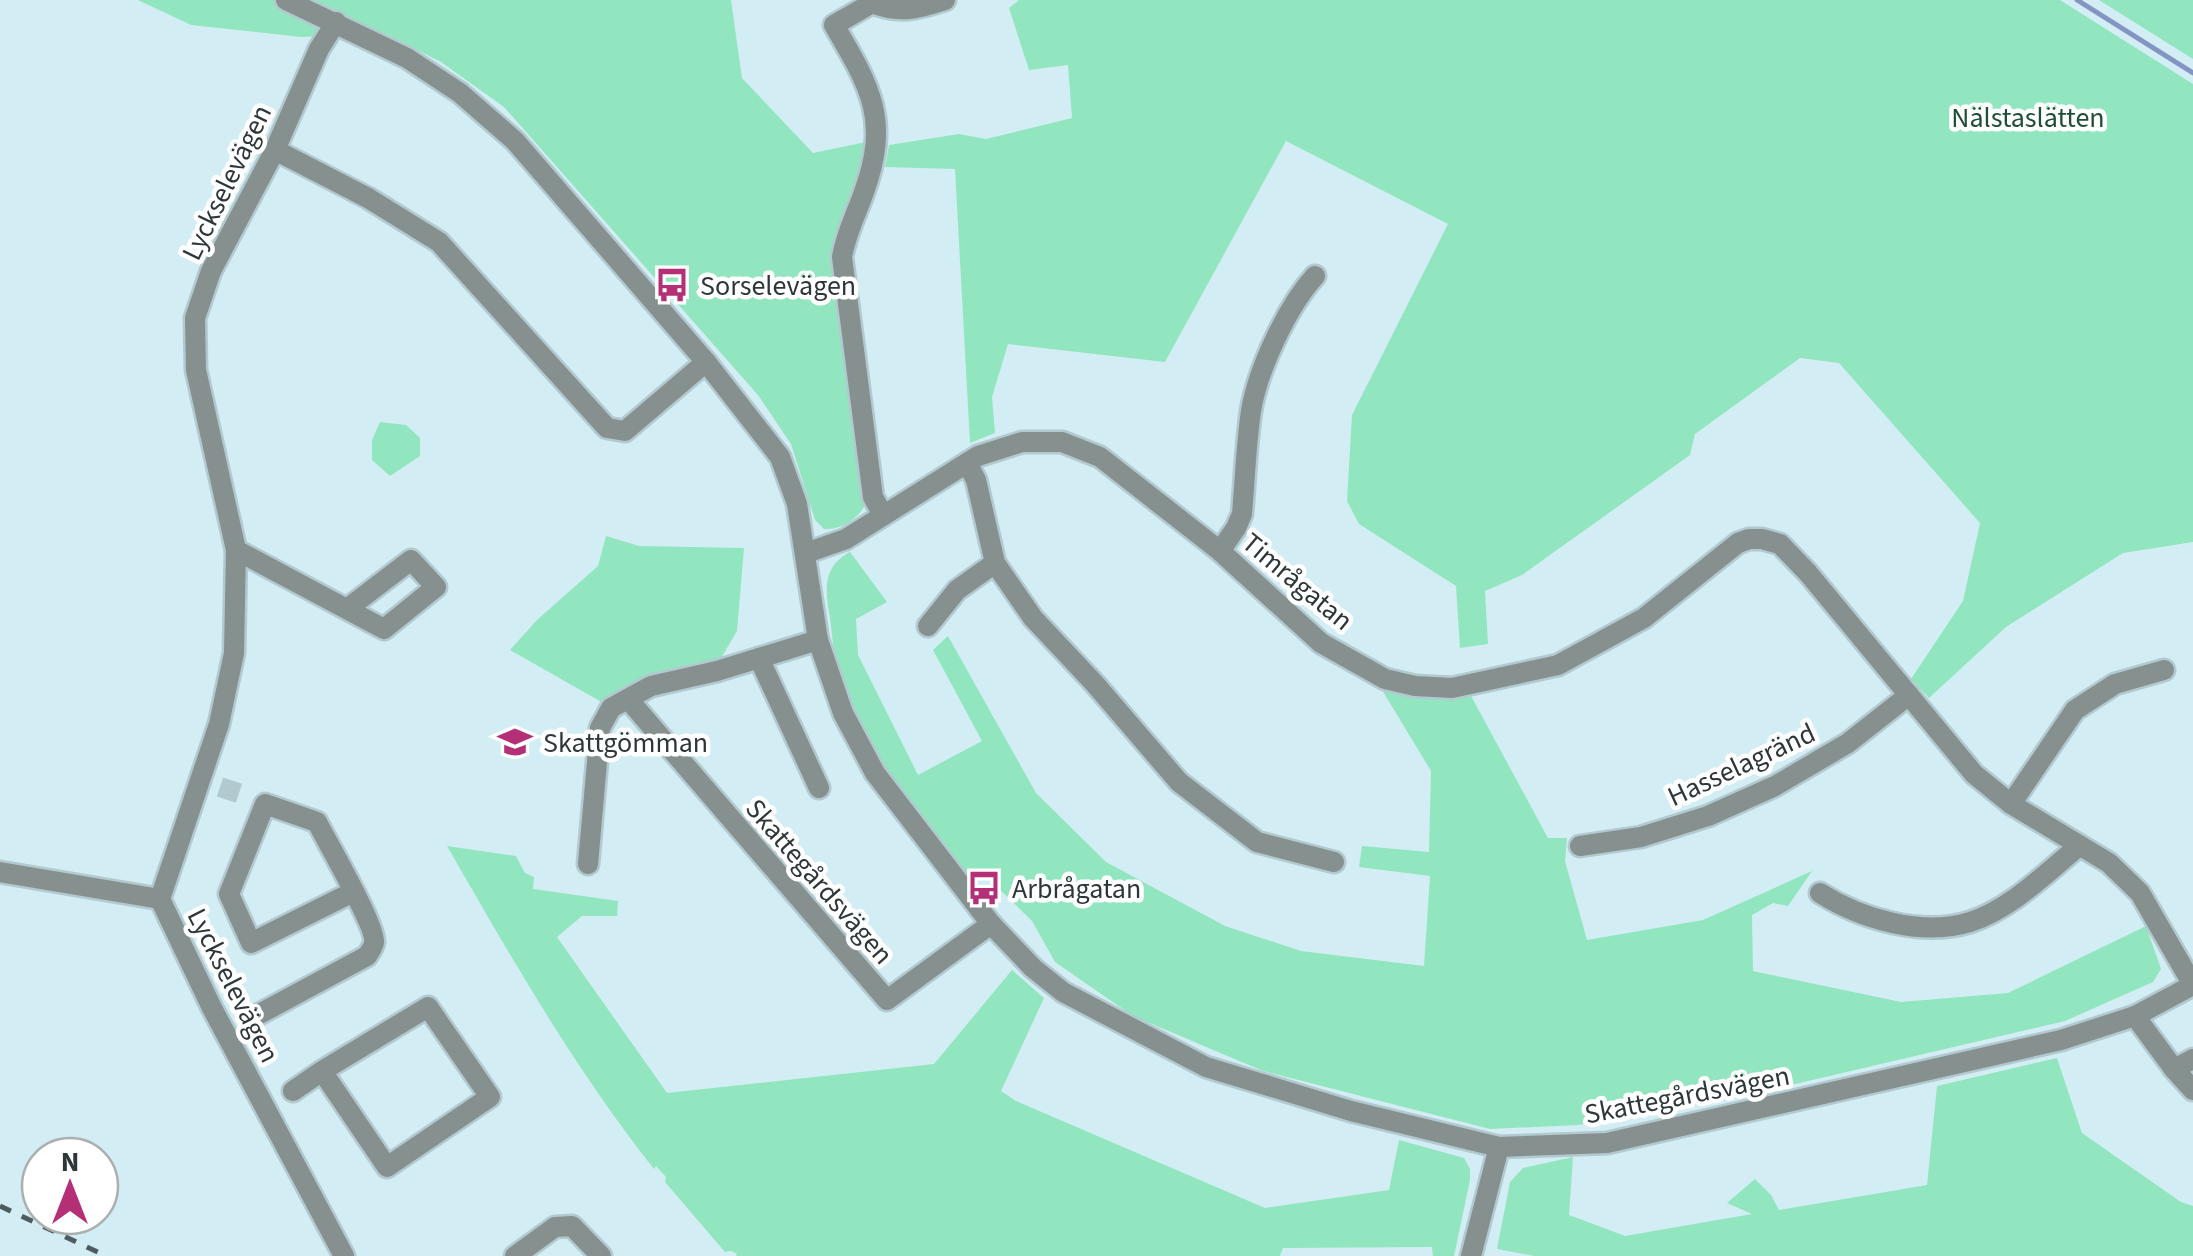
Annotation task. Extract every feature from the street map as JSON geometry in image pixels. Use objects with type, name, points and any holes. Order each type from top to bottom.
[{"type":"street","name":"Skattegårdsvägen","points":[[286,0],[407,58],[460,93],[515,141],[706,362],[780,456],[797,504],[818,640],[843,713],[875,773],[991,924],[1033,968],[1062,992],[1206,1068],[1351,1111],[1499,1147],[1607,1142],[2061,1040],[2135,1016],[2193,985]]},
{"type":"street","points":[[883,515],[873,497],[842,257],[846,231],[864,193],[879,137],[859,68],[834,25],[871,2],[891,11],[915,10],[945,0]]},
{"type":"street","name":"Lyckselevägen","points":[[336,22],[212,271],[195,318],[196,370],[236,550],[234,653],[226,702],[160,899],[212,1008],[344,1256]]},
{"type":"street","points":[[274,150],[384,207],[439,242],[607,428],[625,432],[706,362]]},
{"type":"street","points":[[1220,551],[1242,514],[1252,408],[1263,370],[1300,293],[1316,276]]},
{"type":"street","name":"Timrågatan","points":[[806,553],[846,539],[978,456],[1022,442],[1062,442],[1100,457],[1220,551],[1320,642],[1385,679],[1452,688],[1558,664],[1644,618],[1738,543],[1762,538],[1780,544],[1808,573],[1974,774],[2011,804],[2109,863],[2140,893],[2193,985]]},
{"type":"street","points":[[966,464],[976,480],[995,563],[1033,618],[1178,782],[1258,842],[1334,862]]},
{"type":"street","points":[[236,550],[347,609]]},
{"type":"street","points":[[928,626],[956,590],[995,563]]},
{"type":"street","points":[[588,864],[600,728],[611,708],[651,686],[818,640]]},
{"type":"street","points":[[759,658],[819,788]]},
{"type":"street","points":[[2011,804],[2076,710],[2115,684],[2164,670]]},
{"type":"street","name":"Hasselagränd","points":[[1580,846],[1641,837],[1708,816],[1758,793],[1848,743],[1908,695]]},
{"type":"street","name":"Skattegårdsvägen","points":[[628,699],[887,1000],[991,924]]},
{"type":"street","name":"Lyckselevägen","points":[[252,1018],[367,956],[374,944],[372,931],[317,822],[266,804],[229,894],[251,943],[352,892]]},
{"type":"street","points":[[1820,893],[1850,912],[1913,926],[1971,922],[2010,901],[2080,846]]},
{"type":"street","points":[[0,872],[160,899]]},
{"type":"street","name":"Lyckselevägen","points":[[293,1091],[322,1072],[428,1006],[490,1097],[387,1167],[322,1072]]},
{"type":"street","points":[[2135,1016],[2193,1090]]},
{"type":"street","points":[[2174,1069],[2193,1059]]},
{"type":"street","points":[[1472,1256],[1499,1147]]},
{"type":"street","points":[[515,1256],[556,1227],[572,1226],[601,1256]]},
{"type":"green space","points":[[138,0],[731,0],[742,78],[813,153],[866,142],[865,161],[832,253],[867,502],[864,508],[850,522],[838,527],[824,529],[815,520],[791,444],[758,395],[504,107],[441,62],[386,34],[301,37],[191,25]]},
{"type":"green space","points":[[1019,0],[2060,0],[2193,84],[2193,542],[2123,553],[2006,627],[1929,698],[1911,679],[1963,601],[1980,523],[1839,363],[1800,358],[1695,434],[1690,455],[1522,575],[1485,591],[1488,644],[1460,648],[1456,586],[1359,524],[1347,501],[1352,415],[1448,224],[1286,141],[1165,362],[1008,344],[992,397],[995,433],[970,443],[955,169],[885,167],[889,145],[959,134],[986,139],[1072,118],[1068,65],[1029,70],[1009,8]]},
{"type":"green space","name":"Nälstaslätten","points":[[2099,0],[2193,0],[2193,59]]},
{"type":"green space","points":[[380,422],[406,425],[420,438],[420,456],[390,476],[372,460],[372,440]]},
{"type":"green space","points":[[606,536],[639,546],[744,548],[737,631],[717,665],[605,704],[510,650],[537,620],[598,566]]},
{"type":"green space","points":[[850,552],[887,602],[856,619],[858,655],[918,775],[982,741],[933,650],[948,636],[1036,793],[1106,862],[1225,926],[1301,951],[1424,966],[1430,876],[1359,867],[1362,846],[1429,852],[1431,771],[1379,685],[1427,696],[1470,694],[1548,838],[1567,838],[1565,861],[1587,940],[1703,920],[1812,871],[1788,906],[1773,903],[1752,915],[1753,971],[1901,1002],[2008,993],[2146,926],[2161,969],[2153,982],[2065,1021],[1726,1100],[1578,1125],[1490,1129],[1263,1071],[1133,1016],[1055,962],[1032,921],[983,873],[973,880],[932,831],[876,752],[847,695],[837,665],[828,580],[834,565]]},
{"type":"green space","points":[[447,846],[516,856],[525,873],[534,877],[533,889],[618,901],[617,916],[582,916],[557,937],[667,1093],[934,1064],[1012,970],[1044,998],[1001,1091],[1016,1101],[1265,1208],[1389,1190],[1399,1140],[1464,1158],[1470,1180],[1454,1256],[1433,1256],[1432,1247],[1283,1248],[1280,1256],[736,1256],[725,1252],[665,1182],[666,1177],[656,1166],[654,1169],[597,1092]]},
{"type":"green space","points":[[2057,1058],[2082,1133],[2181,1202],[2193,1206],[2193,1256],[1534,1256],[1497,1249],[1510,1182],[1523,1168],[1573,1157],[1569,1215],[1625,1236],[1752,1214],[1727,1203],[1755,1179],[1779,1210],[1927,1185],[1937,1086]]},
{"type":"waterway","points":[[2077,0],[2193,73]]},
{"type":"tunnel","points":[[220,787],[247,796]]},
{"type":"railway","points":[[0,1206],[106,1256]]},
{"type":"place","name":"Sorselevägen","points":[[672,285]]},
{"type":"place","name":"Skattgömman","points":[[515,742]]},
{"type":"place","name":"Arbrågatan","points":[[984,888]]}]
